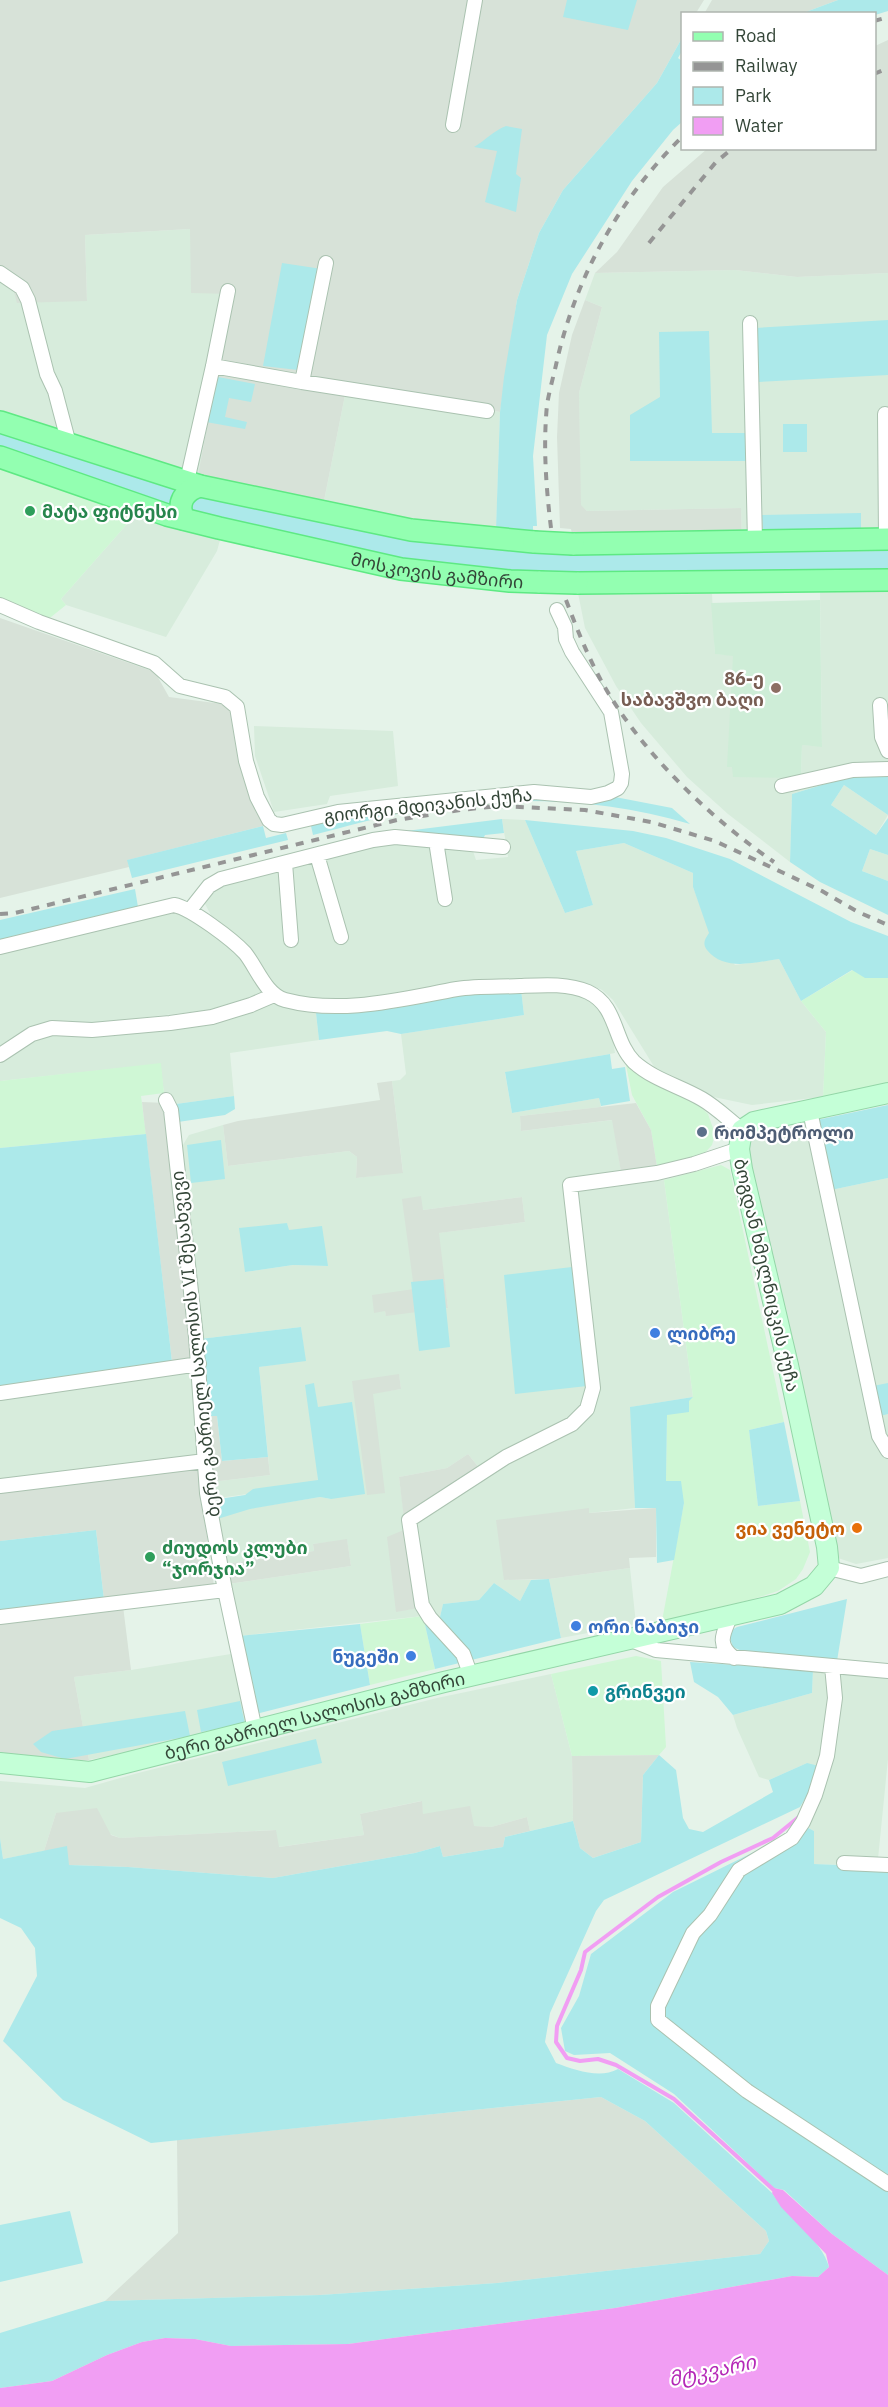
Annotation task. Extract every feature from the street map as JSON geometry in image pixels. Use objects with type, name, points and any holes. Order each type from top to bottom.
[{"type":"main road","name":"მოსკოვის გამზირი","points":[[0,422],[193,483],[411,530],[573,544],[887,539]]},
{"type":"main road","name":"მოსკოვის გამზირი","points":[[0,457],[184,519],[401,569],[510,581],[577,583],[888,580]]},
{"type":"main road","points":[[184,519],[180,510],[183,499],[192,488],[193,483]]},
{"type":"main road","points":[[740,1139],[754,1122],[888,1093]]},
{"type":"main road","name":"ბოგდან ხმელნიცკის ქუჩა","points":[[740,1139],[827,1547],[829,1568]]},
{"type":"main road","name":"ბერი გაბრიელ სალოსის გამზირი","points":[[0,1763],[90,1772],[471,1676],[780,1604],[814,1586],[829,1568]]},
{"type":"street","points":[[453,125],[475,0]]},
{"type":"street","points":[[302,382],[326,263]]},
{"type":"street","points":[[0,273],[22,288],[28,300],[47,374],[55,391],[69,444]]},
{"type":"street","points":[[193,483],[228,291]]},
{"type":"street","points":[[750,323],[755,542]]},
{"type":"street","points":[[213,366],[487,411]]},
{"type":"street","points":[[885,414],[887,539]]},
{"type":"street","name":"გიორგი მდივანის ქუჩა","points":[[0,605],[39,622],[154,663],[180,686],[225,697],[237,707],[246,761],[257,797],[269,820],[274,824],[282,825],[339,812],[534,792],[591,797],[618,788],[621,783],[615,727],[611,712],[572,652],[566,639],[565,627],[557,610]]},
{"type":"street","points":[[880,705],[882,737],[888,750]]},
{"type":"street","points":[[782,786],[853,770],[888,769]]},
{"type":"street","points":[[190,910],[209,886],[221,879],[373,840],[395,837],[503,847]]},
{"type":"street","points":[[436,841],[445,899]]},
{"type":"street","points":[[317,855],[341,937]]},
{"type":"street","points":[[285,863],[291,940]]},
{"type":"street","points":[[0,947],[174,905],[190,910],[243,952],[274,995],[302,1003],[334,1006],[384,1002],[460,989],[540,985],[576,988],[599,998],[607,1007],[633,1061],[657,1078],[703,1099],[740,1139],[694,1164],[657,1173],[570,1185],[593,1388],[587,1409],[573,1424],[562,1431],[506,1456],[409,1520],[422,1605],[430,1618],[463,1654],[471,1676]]},
{"type":"street","points":[[0,1055],[32,1034],[52,1028],[92,1030],[180,1022],[212,1017],[252,1005],[274,995]]},
{"type":"street","name":"ბერი გაბრიელ სალოსის VI შესახვევი","points":[[166,1100],[170,1104],[172,1119],[199,1364],[207,1493],[255,1730]]},
{"type":"street","points":[[810,1111],[879,1436],[888,1451]]},
{"type":"street","points":[[0,1393],[199,1364]]},
{"type":"street","points":[[0,1486],[205,1461]]},
{"type":"street","points":[[829,1568],[861,1576],[888,1569]]},
{"type":"street","points":[[0,1617],[225,1590]]},
{"type":"street","points":[[731,1615],[722,1637],[725,1651],[734,1658]]},
{"type":"street","points":[[629,1639],[649,1649],[888,1671]]},
{"type":"street","points":[[832,1666],[835,1698],[827,1756],[815,1795],[802,1822],[792,1838],[739,1870],[710,1915],[693,1933],[658,2006],[658,2020],[747,2091],[888,2184]]},
{"type":"street","points":[[844,1863],[888,1865]]},
{"type":"shaded area","points":[[0,0],[704,0],[697,12],[681,12],[681,40],[657,83],[563,190],[539,233],[517,300],[500,412],[347,385],[323,506],[197,480],[232,294],[191,293],[190,229],[85,235],[87,301],[17,303],[13,288],[0,280]]},
{"type":"shaded area","points":[[712,0],[838,0],[806,12],[705,12]]},
{"type":"shaded area","points":[[888,40],[888,273],[797,277],[735,270],[595,273],[617,252],[663,187],[706,150],[876,150],[876,46]]},
{"type":"shaded area","points":[[190,229],[232,293],[197,480],[0,414],[0,280],[87,300],[85,235]]},
{"type":"shaded area","points":[[735,270],[797,277],[888,273],[888,535],[742,539],[741,508],[587,511],[580,505],[579,393],[602,307],[585,300],[595,273]]},
{"type":"shaded area","points":[[585,300],[602,307],[579,393],[581,505],[587,511],[741,508],[742,539],[573,539],[571,529],[560,528],[557,437],[559,393],[572,335]]},
{"type":"shaded area","points":[[347,385],[500,412],[496,533],[323,506]]},
{"type":"shaded area","points":[[0,468],[135,515],[61,599],[66,605],[46,621],[0,599]]},
{"type":"shaded area","points":[[135,515],[220,540],[217,551],[166,637],[66,605],[61,599]]},
{"type":"shaded area","points":[[888,590],[888,765],[792,794],[790,862],[728,814],[687,777],[641,723],[616,686],[585,628],[578,593],[712,594],[715,654],[733,655],[733,776],[801,777],[802,745],[822,746],[820,591]]},
{"type":"shaded area","name":"86-ე საბავშვო ბაღი","points":[[820,600],[822,747],[802,745],[801,778],[733,777],[732,767],[727,767],[733,656],[715,654],[711,603]]},
{"type":"shaded area","points":[[0,618],[155,672],[169,697],[230,705],[265,823],[263,826],[128,860],[129,867],[0,898]]},
{"type":"shaded area","points":[[254,726],[393,731],[398,786],[330,796],[327,804],[274,812],[255,756]]},
{"type":"shaded area","points":[[844,785],[888,815],[876,835],[831,805]]},
{"type":"shaded area","points":[[502,819],[525,820],[565,913],[593,905],[576,851],[624,843],[693,873],[693,887],[710,933],[735,965],[779,959],[801,1001],[826,1032],[823,1097],[752,1105],[704,1095],[658,1073],[613,1000],[602,990],[591,985],[548,981],[389,997],[312,1002],[279,992],[213,919],[204,902],[213,888],[387,843],[472,848],[476,860],[508,857]]},
{"type":"shaded area","points":[[870,849],[888,855],[888,881],[862,871]]},
{"type":"shaded area","points":[[156,914],[180,914],[213,932],[240,954],[263,992],[218,1009],[130,1019],[106,1028],[272,1001],[316,1013],[319,1040],[230,1053],[234,1096],[176,1104],[164,1093],[160,1064],[0,1081],[0,953]]},
{"type":"shaded area","points":[[853,970],[866,978],[888,978],[888,1085],[823,1097],[826,1032],[801,1001]]},
{"type":"shaded area","points":[[521,989],[563,991],[591,998],[609,1019],[615,1053],[505,1073],[512,1113],[599,1098],[601,1107],[520,1116],[521,1131],[613,1120],[621,1172],[565,1180],[589,1392],[584,1407],[568,1422],[480,1469],[468,1454],[447,1468],[399,1477],[406,1529],[396,1611],[419,1608],[423,1616],[239,1636],[228,1584],[351,1566],[347,1540],[313,1544],[314,1551],[224,1564],[211,1482],[270,1475],[259,1367],[305,1360],[301,1327],[200,1339],[178,1153],[189,1135],[223,1125],[228,1166],[349,1151],[357,1157],[356,1178],[403,1172],[392,1081],[400,1080],[406,1074],[401,1034],[524,1015]],"holes":[[[522,1197],[525,1222],[438,1233],[448,1308],[386,1315],[385,1311],[414,1289],[423,1210]],[[287,1223],[288,1230],[328,1266],[293,1265],[245,1272]],[[399,1375],[401,1389],[373,1393]],[[314,1384],[331,1499],[320,1497],[222,1513],[219,1498],[318,1484]]]},
{"type":"shaded area","points":[[161,1063],[164,1093],[141,1096],[146,1134],[0,1148],[0,1081]]},
{"type":"shaded area","points":[[626,1065],[695,1101],[708,1114],[715,1134],[712,1145],[703,1155],[657,1167],[651,1130],[632,1095]]},
{"type":"shaded area","points":[[392,1081],[403,1173],[356,1178],[357,1157],[349,1151],[228,1166],[223,1125],[380,1100],[377,1083]]},
{"type":"shaded area","points":[[142,1102],[166,1103],[193,1360],[172,1362]]},
{"type":"shaded area","points":[[636,1103],[651,1130],[657,1167],[621,1172],[612,1120],[521,1131],[520,1116]]},
{"type":"shaded area","points":[[817,1120],[831,1190],[888,1178],[888,1558],[856,1564],[838,1558],[746,1149],[749,1141],[758,1136]]},
{"type":"shaded area","points":[[721,1165],[730,1170],[784,1422],[749,1430],[758,1506],[800,1501],[810,1552],[796,1579],[778,1591],[662,1621],[684,1503],[666,1481],[667,1415],[693,1397],[664,1180]]},
{"type":"shaded area","points":[[664,1180],[693,1397],[631,1407],[635,1508],[589,1513],[589,1508],[504,1580],[531,1580],[520,1601],[494,1583],[479,1600],[443,1604],[440,1617],[434,1616],[425,1604],[413,1522],[592,1407],[575,1192]]},
{"type":"shaded area","points":[[421,1196],[423,1210],[522,1197],[525,1222],[439,1233],[448,1308],[386,1316],[385,1311],[374,1313],[372,1295],[414,1289],[402,1199]]},
{"type":"shaded area","points":[[186,1370],[192,1373],[194,1381],[199,1457],[0,1481],[0,1395]]},
{"type":"shaded area","points":[[399,1374],[401,1389],[373,1394],[385,1493],[367,1495],[352,1381]]},
{"type":"shaded area","points":[[206,1416],[217,1416],[222,1461],[268,1457],[270,1475],[211,1482]]},
{"type":"shaded area","points":[[468,1454],[480,1469],[404,1519],[399,1477],[447,1468]]},
{"type":"shaded area","points":[[197,1466],[214,1586],[104,1600],[96,1530],[0,1541],[0,1491]]},
{"type":"shaded area","points":[[589,1508],[589,1513],[656,1508],[656,1557],[629,1558],[630,1568],[549,1579],[504,1580],[496,1520]]},
{"type":"shaded area","points":[[406,1529],[419,1608],[396,1612],[387,1537]]},
{"type":"shaded area","points":[[347,1539],[351,1566],[228,1584],[224,1564],[314,1551],[313,1544]]},
{"type":"shaded area","points":[[630,1568],[636,1624],[561,1638],[549,1579]]},
{"type":"shaded area","points":[[123,1606],[131,1670],[74,1677],[89,1760],[53,1762],[0,1757],[0,1621]]},
{"type":"shaded area","points":[[423,1616],[435,1669],[370,1685],[360,1624]]},
{"type":"shaded area","points":[[231,1654],[248,1727],[89,1760],[74,1677]]},
{"type":"shaded area","points":[[636,1656],[661,1661],[666,1747],[659,1755],[572,1756],[551,1674]]},
{"type":"shaded area","points":[[813,1670],[888,1678],[888,1759],[878,1859],[840,1865],[814,1864],[814,1831],[799,1823],[815,1803],[807,1763],[769,1780],[759,1777],[737,1728],[733,1715],[812,1693]]},
{"type":"shaded area","points":[[551,1674],[572,1756],[573,1821],[530,1831],[527,1817],[491,1827],[473,1826],[423,1814],[421,1801],[360,1814],[364,1835],[278,1847],[275,1830],[120,1838],[56,1813],[44,1851],[3,1859],[0,1838],[0,1781],[85,1788],[437,1698]]},
{"type":"shaded area","points":[[659,1755],[643,1775],[641,1842],[593,1858],[580,1848],[573,1821],[572,1756]]},
{"type":"shaded area","points":[[422,1801],[423,1814],[470,1806],[474,1826],[491,1827],[527,1817],[530,1831],[505,1837],[503,1847],[443,1857],[440,1846],[415,1853],[273,1878],[69,1865],[44,1851],[56,1813],[97,1808],[111,1835],[120,1838],[276,1830],[279,1847],[364,1835],[360,1814]]},
{"type":"shaded area","points":[[601,2097],[645,2121],[766,2231],[769,2241],[760,2254],[497,2283],[320,2295],[105,2301],[178,2233],[177,2140]]},
{"type":"green space","points":[[567,0],[637,0],[628,30],[563,17]]},
{"type":"green space","points":[[838,0],[888,0],[888,11],[876,15],[876,12],[806,12]]},
{"type":"green space","points":[[681,40],[681,53],[678,58],[681,60],[681,123],[632,181],[572,274],[547,335],[533,456],[537,526],[533,526],[533,530],[496,529],[500,412],[504,377],[517,300],[539,233],[563,190],[657,83]]},
{"type":"green space","points":[[506,126],[522,129],[516,174],[521,178],[516,212],[485,202],[497,151],[474,147]]},
{"type":"green space","points":[[282,263],[322,269],[298,370],[263,366]]},
{"type":"green space","points":[[888,320],[888,375],[758,382],[755,328]]},
{"type":"green space","points":[[709,331],[712,433],[749,433],[748,461],[630,461],[630,415],[660,397],[659,332]]},
{"type":"green space","points":[[218,377],[255,384],[251,402],[229,398],[225,417],[247,422],[245,429],[206,422]]},
{"type":"green space","points":[[783,424],[807,424],[807,452],[783,452]]},
{"type":"green space","points":[[0,428],[174,487],[175,491],[169,509],[0,452]]},
{"type":"green space","points":[[192,495],[612,553],[888,551],[888,574],[535,575],[403,562],[187,511]]},
{"type":"green space","points":[[861,513],[861,529],[763,530],[762,515]]},
{"type":"green space","points":[[888,765],[888,815],[844,785],[831,805],[876,835],[888,818],[888,855],[870,849],[862,871],[888,881],[888,915],[820,882],[790,862],[792,794]]},
{"type":"green space","points":[[530,794],[615,797],[672,808],[690,824],[620,808],[513,801],[407,812],[313,835],[311,826],[313,822],[321,819]]},
{"type":"green space","points":[[502,819],[504,833],[485,835],[482,841],[390,833]]},
{"type":"green space","points":[[525,820],[633,831],[666,838],[730,859],[851,922],[888,936],[888,978],[865,978],[852,970],[801,1001],[779,959],[741,964],[722,961],[714,957],[704,943],[709,933],[693,887],[693,873],[624,843],[576,851],[593,905],[565,913]]},
{"type":"green space","points":[[263,826],[266,838],[286,833],[288,840],[132,878],[127,860]]},
{"type":"green space","points":[[135,889],[138,907],[0,940],[0,920]]},
{"type":"green space","points":[[521,989],[524,1015],[401,1034],[387,1031],[319,1040],[316,1013],[334,1014],[463,992]]},
{"type":"green space","points":[[610,1054],[612,1069],[625,1067],[630,1101],[601,1106],[599,1098],[512,1113],[505,1072]]},
{"type":"green space","points":[[234,1096],[235,1109],[225,1115],[178,1122],[176,1104]]},
{"type":"green space","points":[[888,1105],[888,1178],[831,1190],[817,1120]]},
{"type":"green space","points":[[146,1134],[172,1362],[0,1387],[0,1148]]},
{"type":"green space","points":[[221,1140],[225,1179],[191,1183],[187,1145]]},
{"type":"green space","points":[[287,1223],[289,1230],[322,1226],[328,1266],[293,1265],[245,1272],[239,1228]]},
{"type":"green space","points":[[572,1267],[587,1386],[515,1394],[504,1275]]},
{"type":"green space","points":[[443,1279],[450,1347],[419,1351],[411,1282]]},
{"type":"green space","points":[[301,1327],[306,1361],[259,1367],[268,1457],[222,1461],[217,1416],[206,1416],[200,1339]]},
{"type":"green space","points":[[314,1383],[318,1407],[352,1402],[365,1494],[331,1499],[320,1497],[250,1509],[214,1520],[216,1506],[220,1506],[219,1499],[245,1495],[253,1489],[318,1480],[305,1385]]},
{"type":"green space","points":[[888,1383],[888,1414],[880,1416],[873,1386]]},
{"type":"green space","points":[[693,1397],[689,1401],[689,1412],[667,1415],[666,1481],[681,1481],[684,1503],[674,1560],[657,1563],[656,1508],[635,1508],[630,1407]]},
{"type":"green space","points":[[784,1422],[800,1501],[758,1506],[749,1430]]},
{"type":"green space","points":[[96,1530],[104,1600],[0,1612],[0,1541]]},
{"type":"green space","points":[[549,1579],[561,1638],[435,1669],[423,1616],[440,1617],[443,1604],[479,1600],[494,1583],[520,1601],[531,1580]]},
{"type":"green space","points":[[847,1599],[837,1661],[744,1652],[733,1647],[730,1638],[732,1630],[737,1627]]},
{"type":"green space","points":[[360,1624],[370,1685],[256,1714],[239,1636]]},
{"type":"green space","points":[[690,1662],[813,1670],[812,1693],[733,1715],[718,1697],[694,1682]]},
{"type":"green space","points":[[240,1701],[245,1724],[201,1732],[197,1710]]},
{"type":"green space","points":[[185,1711],[190,1736],[65,1759],[41,1752],[33,1744],[52,1731]]},
{"type":"green space","points":[[316,1739],[322,1763],[228,1786],[222,1762]]},
{"type":"green space","points":[[659,1755],[676,1770],[683,1818],[689,1829],[703,1832],[773,1792],[769,1780],[807,1763],[819,1766],[817,1779],[800,1807],[604,1900],[596,1911],[550,2013],[545,2042],[556,2063],[579,2071],[595,2073],[618,2069],[674,2103],[772,2193],[819,2247],[829,2267],[818,2277],[792,2276],[615,2308],[348,2344],[231,2346],[195,2339],[165,2338],[142,2342],[107,2355],[52,2381],[0,2388],[0,2333],[105,2301],[320,2295],[497,2283],[760,2254],[769,2241],[766,2231],[645,2121],[601,2097],[151,2143],[63,2100],[3,2041],[37,1976],[35,1948],[21,1928],[0,1918],[0,1838],[3,1859],[67,1846],[69,1865],[273,1878],[415,1853],[440,1846],[443,1857],[503,1847],[505,1837],[573,1821],[580,1848],[593,1858],[641,1842],[643,1775]]},
{"type":"green space","points":[[799,1823],[814,1831],[814,1864],[888,1867],[888,2275],[832,2234],[784,2190],[774,2188],[674,2094],[610,2053],[574,2055],[565,2051],[561,2028],[579,1996],[591,1954],[673,1892],[772,1843],[792,1831]]},
{"type":"green space","points":[[70,2211],[83,2263],[0,2282],[0,2225]]},
{"type":"water","name":"მტკვარი","points":[[774,2188],[783,2190],[832,2234],[888,2275],[888,2407],[0,2407],[0,2388],[52,2381],[107,2355],[142,2342],[165,2338],[195,2339],[231,2346],[348,2344],[615,2308],[792,2276],[818,2277],[829,2267],[826,2254],[781,2207],[772,2193]]},
{"type":"waterway","points":[[776,2192],[674,2099],[616,2065],[598,2059],[580,2061],[567,2058],[556,2042],[557,2026],[581,1970],[585,1952],[658,1897],[721,1862],[773,1838],[800,1816]]},
{"type":"railway","points":[[876,20],[888,17]]},
{"type":"railway","points":[[876,73],[888,68]]},
{"type":"railway","points":[[551,528],[546,466],[546,420],[549,395],[564,333],[588,271],[619,213],[659,161],[681,138]]},
{"type":"railway","points":[[649,243],[716,162],[731,150]]},
{"type":"railway","points":[[566,600],[603,684],[637,735],[657,759],[702,804],[725,825],[774,862]]},
{"type":"railway","points":[[0,914],[15,913],[397,820],[499,806],[585,810],[651,822],[715,841],[888,925]]},
{"type":"place","name":"მატა ფიტნესი","points":[[30,511]]},
{"type":"place","name":"86-ე საბავშვო ბაღი","points":[[776,688]]},
{"type":"place","name":"რომპეტროლი","points":[[702,1132]]},
{"type":"place","name":"ლიბრე","points":[[655,1333]]},
{"type":"place","name":"ვია ვენეტო","points":[[857,1528]]},
{"type":"place","name":"ძიუდოს კლუბი “ჯორჯია”","points":[[150,1557]]},
{"type":"place","name":"ორი ნაბიჯი","points":[[576,1626]]},
{"type":"place","name":"ნუგეში","points":[[411,1656]]},
{"type":"place","name":"გრინვეი","points":[[593,1691]]}]
